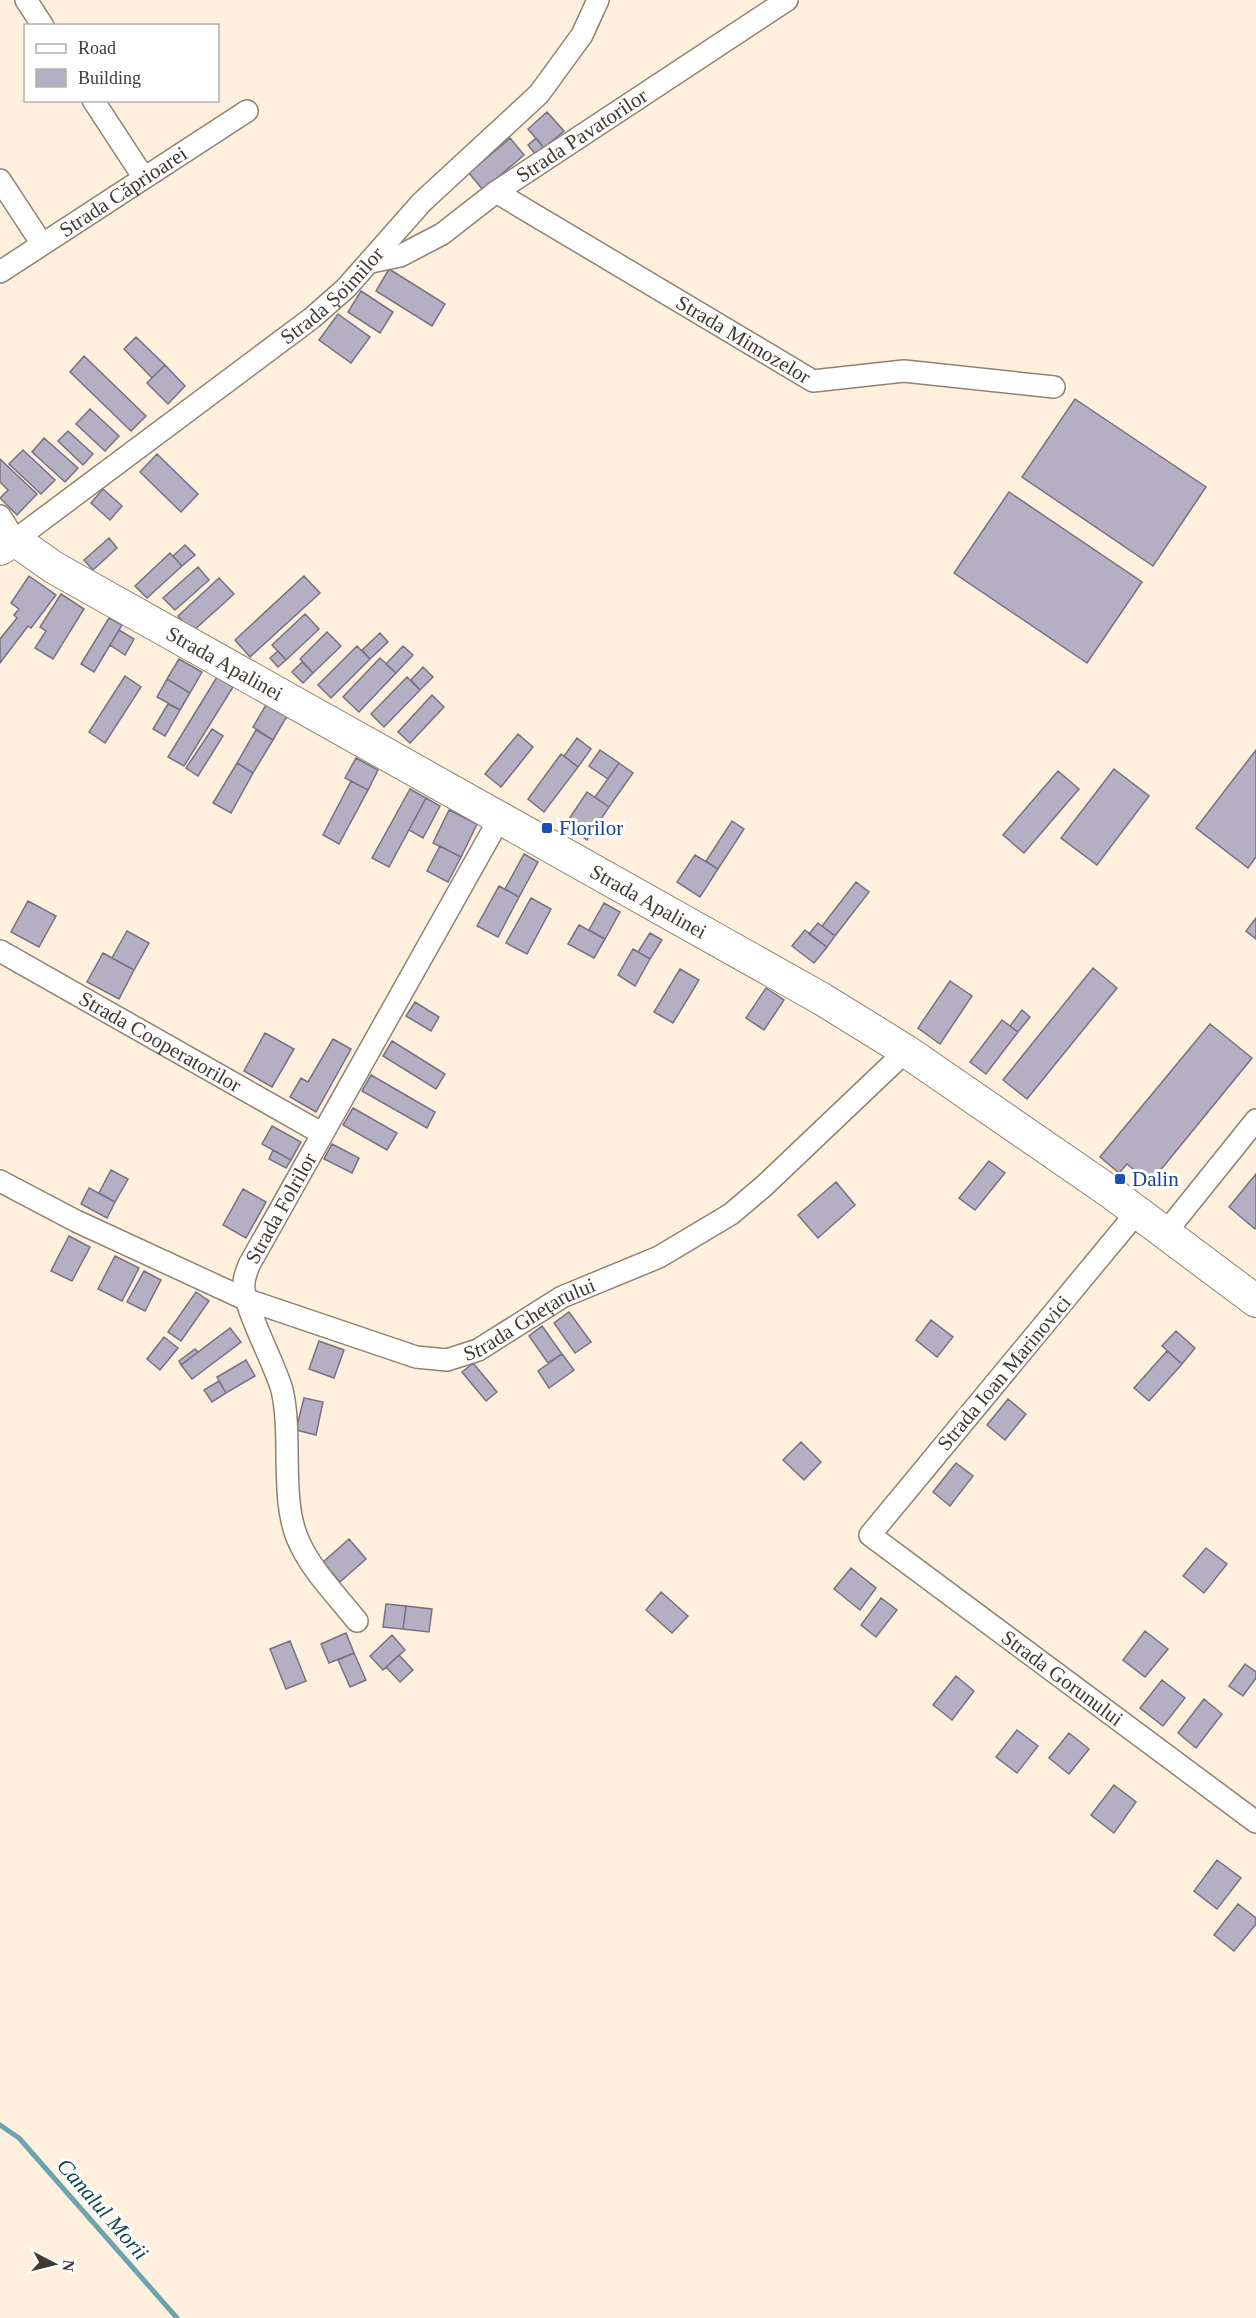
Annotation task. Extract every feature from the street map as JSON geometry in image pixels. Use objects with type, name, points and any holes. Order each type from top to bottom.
[{"type":"street","points":[[26,0],[42,24]]},
{"type":"street","name":"Strada Șoimilor","points":[[5,535],[312,318],[346,288],[422,202],[539,94],[582,35],[598,0]]},
{"type":"street","name":"Strada Pavatorilor","points":[[371,262],[400,256],[420,248],[496,192],[787,0]]},
{"type":"street","points":[[94,102],[144,178]]},
{"type":"street","name":"Strada Căprioarei","points":[[0,272],[247,111]]},
{"type":"street","points":[[0,180],[42,244]]},
{"type":"street","name":"Strada Mimozelor","points":[[496,192],[813,381],[904,370],[1054,387]]},
{"type":"street","name":"Strada Apalinei","points":[[5,535],[53,567],[501,816],[822,999],[906,1051],[1138,1211],[1256,1301]]},
{"type":"street","name":"Strada Folrilor","points":[[357,1621],[299,1544],[291,1519],[286,1413],[282,1390],[274,1364],[245,1299],[243,1283],[249,1265],[321,1132],[501,816]]},
{"type":"street","name":"Strada Cooperatorilor","points":[[0,951],[321,1132]]},
{"type":"street","name":"Strada Ghețarului","points":[[0,1181],[76,1221],[245,1299],[416,1357],[447,1360],[464,1355],[562,1298],[659,1257],[731,1214],[764,1186],[906,1051]]},
{"type":"street","points":[[1166,1232],[1256,1120]]},
{"type":"street","name":"Strada Ioan Marinovici","points":[[870,1535],[1138,1211]]},
{"type":"street","name":"Strada Gorunului","points":[[870,1535],[1256,1822]]},
{"type":"building","points":[[547,112],[564,131],[544,148],[528,129]]},
{"type":"building","points":[[510,138],[524,155],[483,190],[469,173]]},
{"type":"building","points":[[536,138],[544,148],[536,155],[528,145]]},
{"type":"building","points":[[389,269],[445,304],[432,326],[376,291]]},
{"type":"building","points":[[361,291],[393,312],[380,333],[348,312]]},
{"type":"building","points":[[338,314],[370,337],[351,363],[319,340]]},
{"type":"building","points":[[136,337],[165,365],[152,378],[124,349]]},
{"type":"building","points":[[84,356],[146,416],[131,431],[70,372]]},
{"type":"building","points":[[165,365],[185,386],[168,404],[147,383]]},
{"type":"building","points":[[1075,399],[1206,487],[1153,566],[1022,477]]},
{"type":"building","points":[[90,409],[119,436],[105,451],[76,424]]},
{"type":"building","points":[[68,431],[93,454],[83,465],[58,441]]},
{"type":"building","points":[[44,438],[78,468],[65,482],[32,452]]},
{"type":"building","points":[[23,450],[55,480],[41,494],[9,464]]},
{"type":"building","points":[[157,454],[198,494],[181,512],[140,472]]},
{"type":"building","points":[[0,459],[37,494],[17,515],[0,498],[8,490],[0,482]]},
{"type":"building","points":[[103,489],[122,506],[110,520],[91,503]]},
{"type":"building","points":[[1009,492],[1142,582],[1087,663],[954,573]]},
{"type":"building","points":[[109,538],[117,548],[93,570],[84,560]]},
{"type":"building","points":[[185,545],[195,555],[182,566],[173,556]]},
{"type":"building","points":[[170,553],[182,566],[147,598],[135,586]]},
{"type":"building","points":[[198,567],[209,580],[175,610],[163,598]]},
{"type":"building","points":[[29,576],[56,595],[31,628],[28,626],[0,663],[0,639],[17,618],[14,615],[19,609],[11,603]]},
{"type":"building","points":[[304,576],[320,593],[250,657],[235,640]]},
{"type":"building","points":[[219,578],[234,594],[192,632],[178,616]]},
{"type":"building","points":[[61,594],[84,609],[53,659],[35,648],[46,631],[40,627]]},
{"type":"building","points":[[305,614],[319,629],[286,660],[272,645]]},
{"type":"building","points":[[109,618],[122,625],[94,672],[81,664]]},
{"type":"building","points":[[119,630],[134,639],[125,655],[110,645]]},
{"type":"building","points":[[327,632],[341,646],[313,673],[300,659]]},
{"type":"building","points":[[380,633],[388,642],[370,659],[362,650]]},
{"type":"building","points":[[357,646],[370,659],[331,698],[318,685]]},
{"type":"building","points":[[403,646],[413,655],[396,673],[386,664]]},
{"type":"building","points":[[278,651],[286,660],[278,667],[270,658]]},
{"type":"building","points":[[380,658],[396,673],[359,712],[343,697]]},
{"type":"building","points":[[179,659],[202,672],[190,693],[167,679]]},
{"type":"building","points":[[302,662],[313,673],[303,683],[292,672]]},
{"type":"building","points":[[423,667],[433,677],[420,690],[411,680]]},
{"type":"building","points":[[125,676],[141,687],[105,743],[89,732]]},
{"type":"building","points":[[217,677],[233,687],[184,766],[168,757]]},
{"type":"building","points":[[407,677],[420,690],[384,727],[371,714]]},
{"type":"building","points":[[167,679],[190,693],[180,710],[157,697]]},
{"type":"building","points":[[432,695],[444,707],[410,743],[398,732]]},
{"type":"building","points":[[168,704],[180,710],[165,736],[153,729]]},
{"type":"building","points":[[266,705],[287,716],[273,740],[253,727]]},
{"type":"building","points":[[212,729],[223,736],[198,776],[186,768]]},
{"type":"building","points":[[256,730],[273,740],[253,773],[237,763]]},
{"type":"building","points":[[518,734],[533,747],[501,787],[485,774]]},
{"type":"building","points":[[577,738],[591,749],[578,767],[564,756]]},
{"type":"building","points":[[600,750],[619,763],[608,779],[589,766]]},
{"type":"building","points":[[1256,750],[1256,857],[1248,868],[1196,828]]},
{"type":"building","points":[[561,754],[578,767],[544,812],[528,799]]},
{"type":"building","points":[[356,758],[378,770],[368,790],[345,778]]},
{"type":"building","points":[[237,763],[253,773],[231,813],[213,803]]},
{"type":"building","points":[[619,763],[633,773],[609,807],[595,797]]},
{"type":"building","points":[[1114,769],[1149,796],[1097,865],[1061,838]]},
{"type":"building","points":[[1058,771],[1079,789],[1024,853],[1003,835]]},
{"type":"building","points":[[351,781],[368,790],[339,844],[323,835]]},
{"type":"building","points":[[410,789],[426,798],[389,867],[372,858]]},
{"type":"building","points":[[587,792],[609,807],[587,840],[565,825]]},
{"type":"building","points":[[426,798],[440,806],[423,838],[409,830]]},
{"type":"building","points":[[449,810],[477,824],[461,857],[433,843]]},
{"type":"building","points":[[732,821],[744,829],[718,869],[706,861]]},
{"type":"building","points":[[440,846],[461,857],[448,882],[427,871]]},
{"type":"building","points":[[524,854],[538,862],[519,897],[505,889]]},
{"type":"building","points":[[695,855],[718,869],[700,897],[677,882]]},
{"type":"building","points":[[856,882],[869,892],[835,936],[822,926]]},
{"type":"building","points":[[499,886],[519,897],[498,937],[477,926]]},
{"type":"building","points":[[531,898],[551,909],[527,954],[506,943]]},
{"type":"building","points":[[28,901],[56,916],[39,947],[11,932]]},
{"type":"building","points":[[604,903],[620,912],[605,939],[589,930]]},
{"type":"building","points":[[1256,918],[1256,939],[1246,931]]},
{"type":"building","points":[[818,923],[835,936],[827,947],[809,934]]},
{"type":"building","points":[[579,925],[605,939],[594,958],[568,944]]},
{"type":"building","points":[[805,930],[827,947],[814,963],[792,946]]},
{"type":"building","points":[[127,931],[149,943],[134,970],[112,958]]},
{"type":"building","points":[[650,933],[662,940],[650,959],[638,952]]},
{"type":"building","points":[[633,949],[650,959],[635,986],[618,975]]},
{"type":"building","points":[[103,953],[134,970],[119,999],[87,982]]},
{"type":"building","points":[[1093,968],[1117,988],[1027,1099],[1003,1080]]},
{"type":"building","points":[[680,969],[699,980],[673,1023],[654,1012]]},
{"type":"building","points":[[950,981],[972,996],[940,1044],[918,1028]]},
{"type":"building","points":[[766,988],[784,1000],[764,1030],[746,1018]]},
{"type":"building","points":[[415,1002],[439,1017],[431,1031],[406,1016]]},
{"type":"building","points":[[1022,1010],[1030,1017],[1018,1032],[1010,1026]]},
{"type":"building","points":[[1002,1020],[1018,1032],[986,1074],[970,1062]]},
{"type":"building","points":[[1210,1024],[1252,1058],[1150,1183],[1127,1164],[1119,1173],[1100,1157]]},
{"type":"building","points":[[265,1033],[294,1049],[272,1087],[244,1071]]},
{"type":"building","points":[[333,1039],[351,1049],[316,1112],[290,1097],[301,1078],[308,1082]]},
{"type":"building","points":[[392,1041],[445,1074],[436,1089],[383,1056]]},
{"type":"building","points":[[371,1075],[435,1112],[427,1128],[362,1091]]},
{"type":"building","points":[[353,1108],[397,1133],[387,1150],[343,1125]]},
{"type":"building","points":[[272,1126],[301,1142],[291,1160],[262,1144]]},
{"type":"building","points":[[332,1144],[359,1158],[352,1173],[324,1159]]},
{"type":"building","points":[[273,1150],[291,1160],[286,1168],[269,1159]]},
{"type":"building","points":[[989,1161],[1005,1173],[975,1210],[959,1198]]},
{"type":"building","points":[[111,1170],[128,1179],[115,1202],[99,1193]]},
{"type":"building","points":[[1256,1174],[1256,1228],[1255,1229],[1229,1207]]},
{"type":"building","points":[[836,1182],[855,1205],[818,1238],[798,1215]]},
{"type":"building","points":[[89,1188],[115,1202],[107,1218],[81,1204]]},
{"type":"building","points":[[243,1189],[266,1202],[246,1238],[223,1225]]},
{"type":"building","points":[[69,1236],[90,1247],[72,1281],[51,1271]]},
{"type":"building","points":[[115,1256],[139,1268],[122,1301],[98,1289]]},
{"type":"building","points":[[144,1271],[161,1280],[145,1311],[127,1302]]},
{"type":"building","points":[[196,1292],[209,1301],[181,1341],[168,1332]]},
{"type":"building","points":[[569,1312],[591,1342],[575,1353],[554,1323]]},
{"type":"building","points":[[931,1320],[953,1337],[937,1357],[916,1340]]},
{"type":"building","points":[[542,1326],[562,1354],[548,1363],[529,1336]]},
{"type":"building","points":[[230,1328],[241,1342],[192,1379],[181,1365]]},
{"type":"building","points":[[1176,1331],[1195,1348],[1182,1364],[1162,1346]]},
{"type":"building","points":[[164,1337],[178,1348],[160,1370],[147,1359]]},
{"type":"building","points":[[319,1341],[344,1350],[334,1378],[309,1369]]},
{"type":"building","points":[[195,1349],[198,1352],[181,1365],[179,1361]]},
{"type":"building","points":[[1167,1351],[1182,1364],[1149,1401],[1134,1388]]},
{"type":"building","points":[[562,1354],[574,1370],[549,1388],[538,1371]]},
{"type":"building","points":[[246,1360],[255,1376],[226,1393],[217,1377]]},
{"type":"building","points":[[473,1363],[497,1392],[486,1401],[462,1372]]},
{"type":"building","points":[[219,1381],[226,1393],[212,1402],[204,1390]]},
{"type":"building","points":[[304,1398],[323,1402],[316,1435],[296,1430]]},
{"type":"building","points":[[1008,1399],[1026,1414],[1005,1440],[987,1425]]},
{"type":"building","points":[[801,1442],[821,1462],[804,1480],[783,1460]]},
{"type":"building","points":[[956,1463],[973,1476],[950,1506],[933,1492]]},
{"type":"building","points":[[349,1539],[366,1559],[340,1582],[323,1562]]},
{"type":"building","points":[[1206,1548],[1227,1564],[1204,1593],[1183,1576]]},
{"type":"building","points":[[851,1568],[876,1588],[860,1610],[834,1589]]},
{"type":"building","points":[[661,1592],[688,1616],[672,1633],[646,1610]]},
{"type":"building","points":[[881,1598],[897,1610],[876,1637],[861,1625]]},
{"type":"building","points":[[386,1604],[406,1606],[403,1629],[383,1627]]},
{"type":"building","points":[[406,1606],[432,1609],[429,1632],[403,1629]]},
{"type":"building","points":[[1145,1631],[1168,1649],[1145,1677],[1123,1660]]},
{"type":"building","points":[[346,1633],[354,1653],[329,1663],[321,1644]]},
{"type":"building","points":[[392,1635],[405,1650],[383,1670],[370,1656]]},
{"type":"building","points":[[290,1641],[306,1681],[286,1689],[270,1649]]},
{"type":"building","points":[[354,1653],[366,1680],[350,1687],[338,1660]]},
{"type":"building","points":[[399,1655],[413,1670],[400,1682],[386,1667]]},
{"type":"building","points":[[1245,1664],[1256,1672],[1256,1678],[1243,1696],[1229,1686]]},
{"type":"building","points":[[956,1676],[974,1691],[952,1720],[933,1705]]},
{"type":"building","points":[[1162,1680],[1185,1698],[1163,1726],[1140,1708]]},
{"type":"building","points":[[1204,1699],[1222,1714],[1196,1748],[1178,1733]]},
{"type":"building","points":[[1017,1730],[1038,1746],[1017,1773],[996,1757]]},
{"type":"building","points":[[1069,1733],[1089,1749],[1069,1774],[1049,1758]]},
{"type":"building","points":[[1114,1785],[1136,1802],[1114,1833],[1091,1815]]},
{"type":"building","points":[[1217,1860],[1241,1878],[1217,1909],[1194,1891]]},
{"type":"building","points":[[1238,1904],[1256,1918],[1256,1924],[1234,1951],[1214,1935]]},
{"type":"waterway","name":"Canalul Morii","points":[[0,2125],[19,2138],[177,2318]]},
{"type":"place","name":"Florilor","points":[[547,828]]},
{"type":"place","name":"Dalin","points":[[1120,1179]]}]
